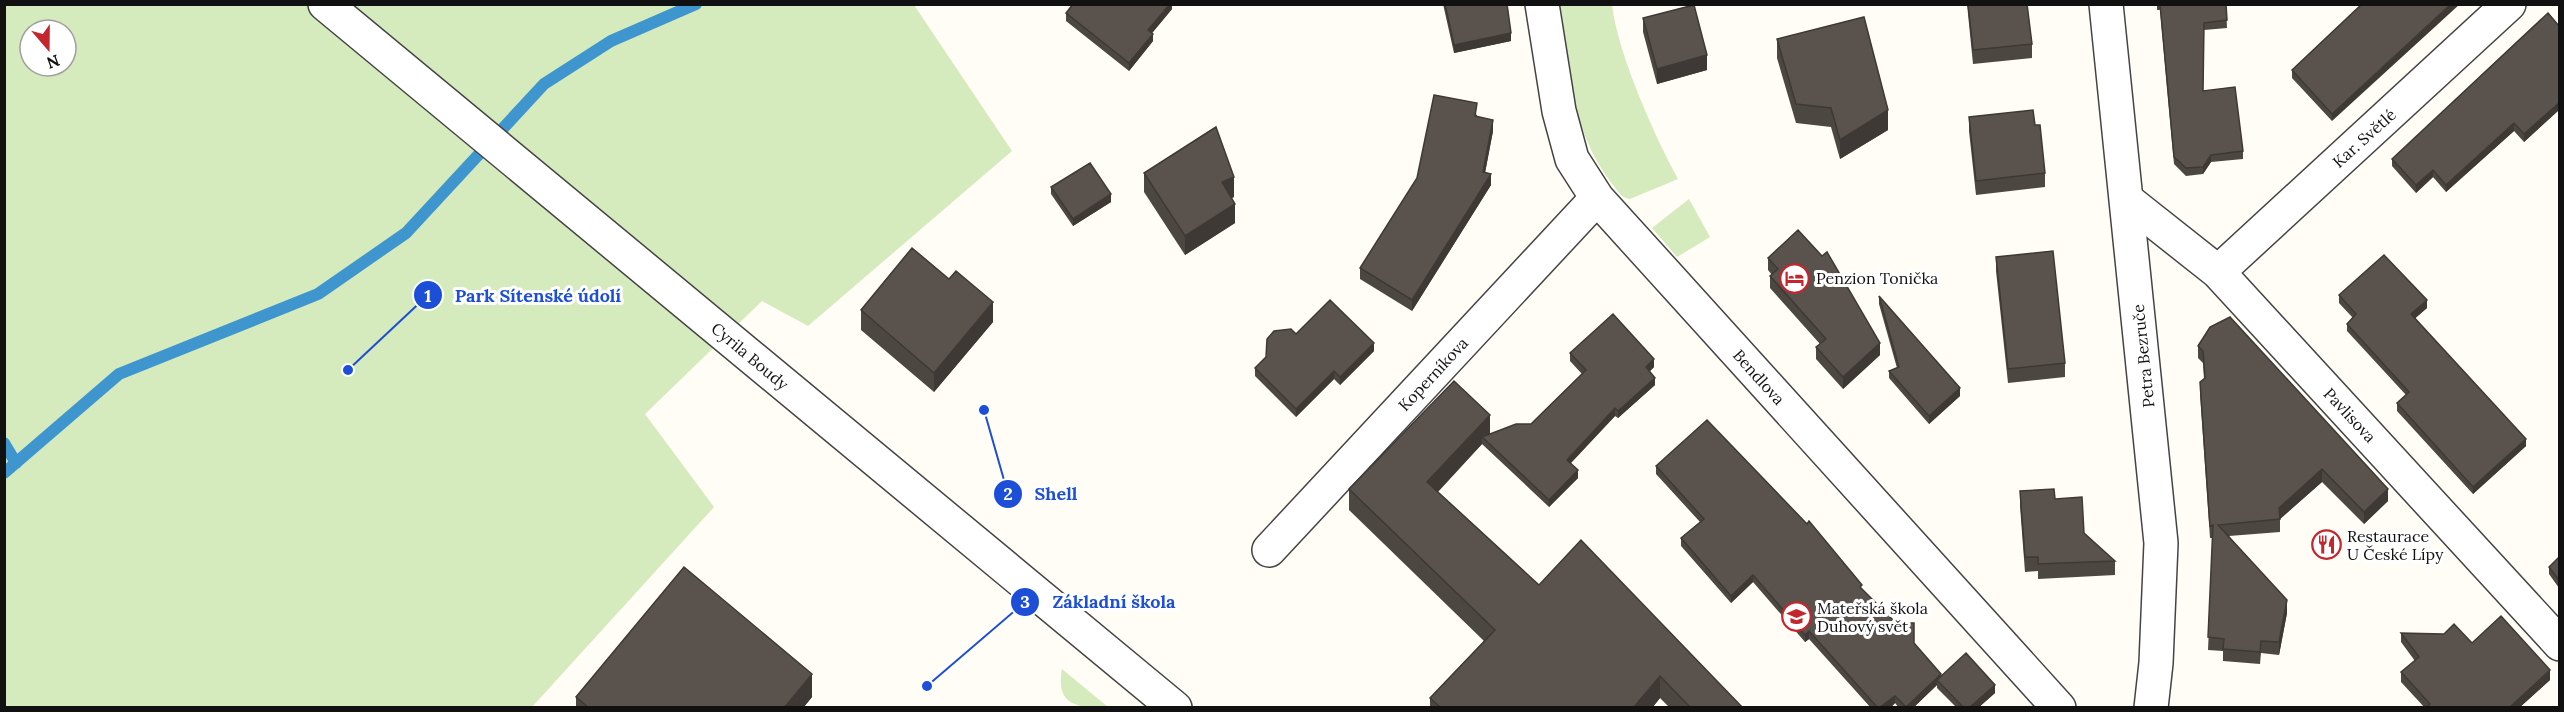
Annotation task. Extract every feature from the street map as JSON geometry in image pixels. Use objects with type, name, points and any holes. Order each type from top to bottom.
[{"type":"street","name":"Cyrila Boudy","points":[[325,4],[1175,708]]},
{"type":"street","name":"Bendlova","points":[[1542,4],[1559,111],[1572,159],[1597,198],[2059,708]]},
{"type":"street","name":"Petra Bezruče","points":[[2106,4],[2161,543],[2156,663],[2151,708]]},
{"type":"street","name":"Kar. Světlé","points":[[2218,272],[2509,4]]},
{"type":"street","name":"Koperníkova","points":[[1269,550],[1597,198]]},
{"type":"street","name":"Pavlisova","points":[[2127,200],[2218,272],[2559,644]]},
{"type":"green space","points":[[4,5],[914,5],[1012,151],[808,326],[762,301],[645,414],[714,507],[532,707],[5,707]]},
{"type":"green space","points":[[1557,5],[1612,5],[1621,47],[1638,94],[1678,179],[1630,199],[1622,196],[1599,165],[1588,144],[1573,99]]},
{"type":"green space","points":[[1689,199],[1710,237],[1677,257],[1652,228]]},
{"type":"green space","points":[[1062,669],[1108,707],[1088,707],[1072,703],[1062,691]]},
{"type":"building","points":[[1073,4],[1170,4],[1148,30],[1153,34],[1129,63],[1066,13]]},
{"type":"building","points":[[1445,4],[1507,4],[1511,33],[1454,45]]},
{"type":"building","points":[[1968,4],[2027,4],[2032,44],[1973,50]]},
{"type":"building","points":[[2160,4],[2226,4],[2227,20],[2204,23],[2203,91],[2235,87],[2243,151],[2211,155],[2203,167],[2186,168],[2174,157]]},
{"type":"building","points":[[2362,4],[2451,4],[2332,114],[2292,70]]},
{"type":"building","points":[[1694,5],[1707,55],[1657,69],[1643,18]]},
{"type":"building","points":[[2548,13],[2559,26],[2559,103],[2524,134],[2514,123],[2446,185],[2433,170],[2416,185],[2392,159]]},
{"type":"building","points":[[1864,17],[1888,110],[1840,140],[1831,108],[1796,104],[1777,39]]},
{"type":"building","points":[[1434,95],[1477,103],[1475,116],[1493,120],[1483,172],[1491,174],[1412,300],[1360,268],[1417,178]]},
{"type":"building","points":[[2033,110],[2035,125],[2040,125],[2045,173],[1976,181],[1969,117]]},
{"type":"building","points":[[1216,127],[1234,177],[1222,182],[1235,204],[1185,236],[1144,173]]},
{"type":"building","points":[[1090,163],[1111,194],[1073,219],[1051,187]]},
{"type":"building","points":[[1798,230],[1822,256],[1827,252],[1880,343],[1843,377],[1816,347],[1826,339],[1770,276],[1778,269],[1768,258]]},
{"type":"building","points":[[912,248],[949,279],[956,271],[993,302],[934,373],[861,310]]},
{"type":"building","points":[[2053,251],[2065,363],[2008,369],[1996,257]]},
{"type":"building","points":[[2384,255],[2427,300],[2411,314],[2526,439],[2473,487],[2397,403],[2409,392],[2347,324],[2356,314],[2339,295]]},
{"type":"building","points":[[1879,296],[1960,388],[1929,416],[1889,371],[1899,367]]},
{"type":"building","points":[[1330,300],[1374,343],[1340,377],[1334,371],[1296,409],[1255,368],[1266,357],[1267,339],[1274,331],[1291,329],[1296,334]]},
{"type":"building","points":[[1613,314],[1654,359],[1646,367],[1655,378],[1618,411],[1615,408],[1567,460],[1578,470],[1549,500],[1482,437],[1516,424],[1531,424],[1586,370],[1570,353]]},
{"type":"building","points":[[2230,317],[2388,489],[2364,512],[2322,469],[2279,508],[2280,519],[2218,525],[2287,600],[2279,642],[2261,641],[2260,652],[2223,649],[2224,639],[2208,637],[2213,525],[2210,526],[2200,382],[2205,378],[2203,351],[2198,346],[2210,327]]},
{"type":"building","points":[[1454,381],[1490,415],[1427,482],[1539,585],[1581,540],[1743,708],[1691,708],[1660,676],[1633,708],[1441,708],[1430,698],[1495,630],[1349,489]]},
{"type":"building","points":[[1707,420],[1807,524],[1809,521],[1862,585],[1860,587],[1896,623],[1914,623],[1914,643],[1941,674],[1906,707],[1895,696],[1878,708],[1809,631],[1805,635],[1753,575],[1731,596],[1681,538],[1704,519],[1656,466]]},
{"type":"building","points":[[2054,489],[2055,499],[2082,497],[2084,533],[2115,561],[2038,564],[2038,557],[2025,557],[2020,491]]},
{"type":"building","points":[[2559,557],[2559,580],[2549,567]]},
{"type":"building","points":[[684,567],[812,674],[784,708],[589,708],[576,697]]},
{"type":"building","points":[[2501,616],[2550,670],[2509,708],[2426,708],[2430,704],[2401,672],[2419,657],[2401,633],[2444,634],[2454,624],[2472,643]]},
{"type":"building","points":[[1966,653],[1995,685],[1969,708],[1964,708],[1937,680]]},
{"type":"waterway","points":[[4,473],[119,374],[318,294],[406,233],[544,84],[611,41],[696,4]]},
{"type":"waterway","points":[[4,443],[16,463]]},
{"type":"place","name":"Penzion Tonička","points":[[1795,278]]},
{"type":"place","name":"Park Sítenské údolí","points":[[348,370]]},
{"type":"place","name":"Shell","points":[[984,410]]},
{"type":"place","name":"Restaurace U České Lípy","points":[[2326,545]]},
{"type":"place","name":"Mateřská škola Duhový svět","points":[[1796,617]]},
{"type":"place","name":"Základní škola","points":[[927,686]]}]
